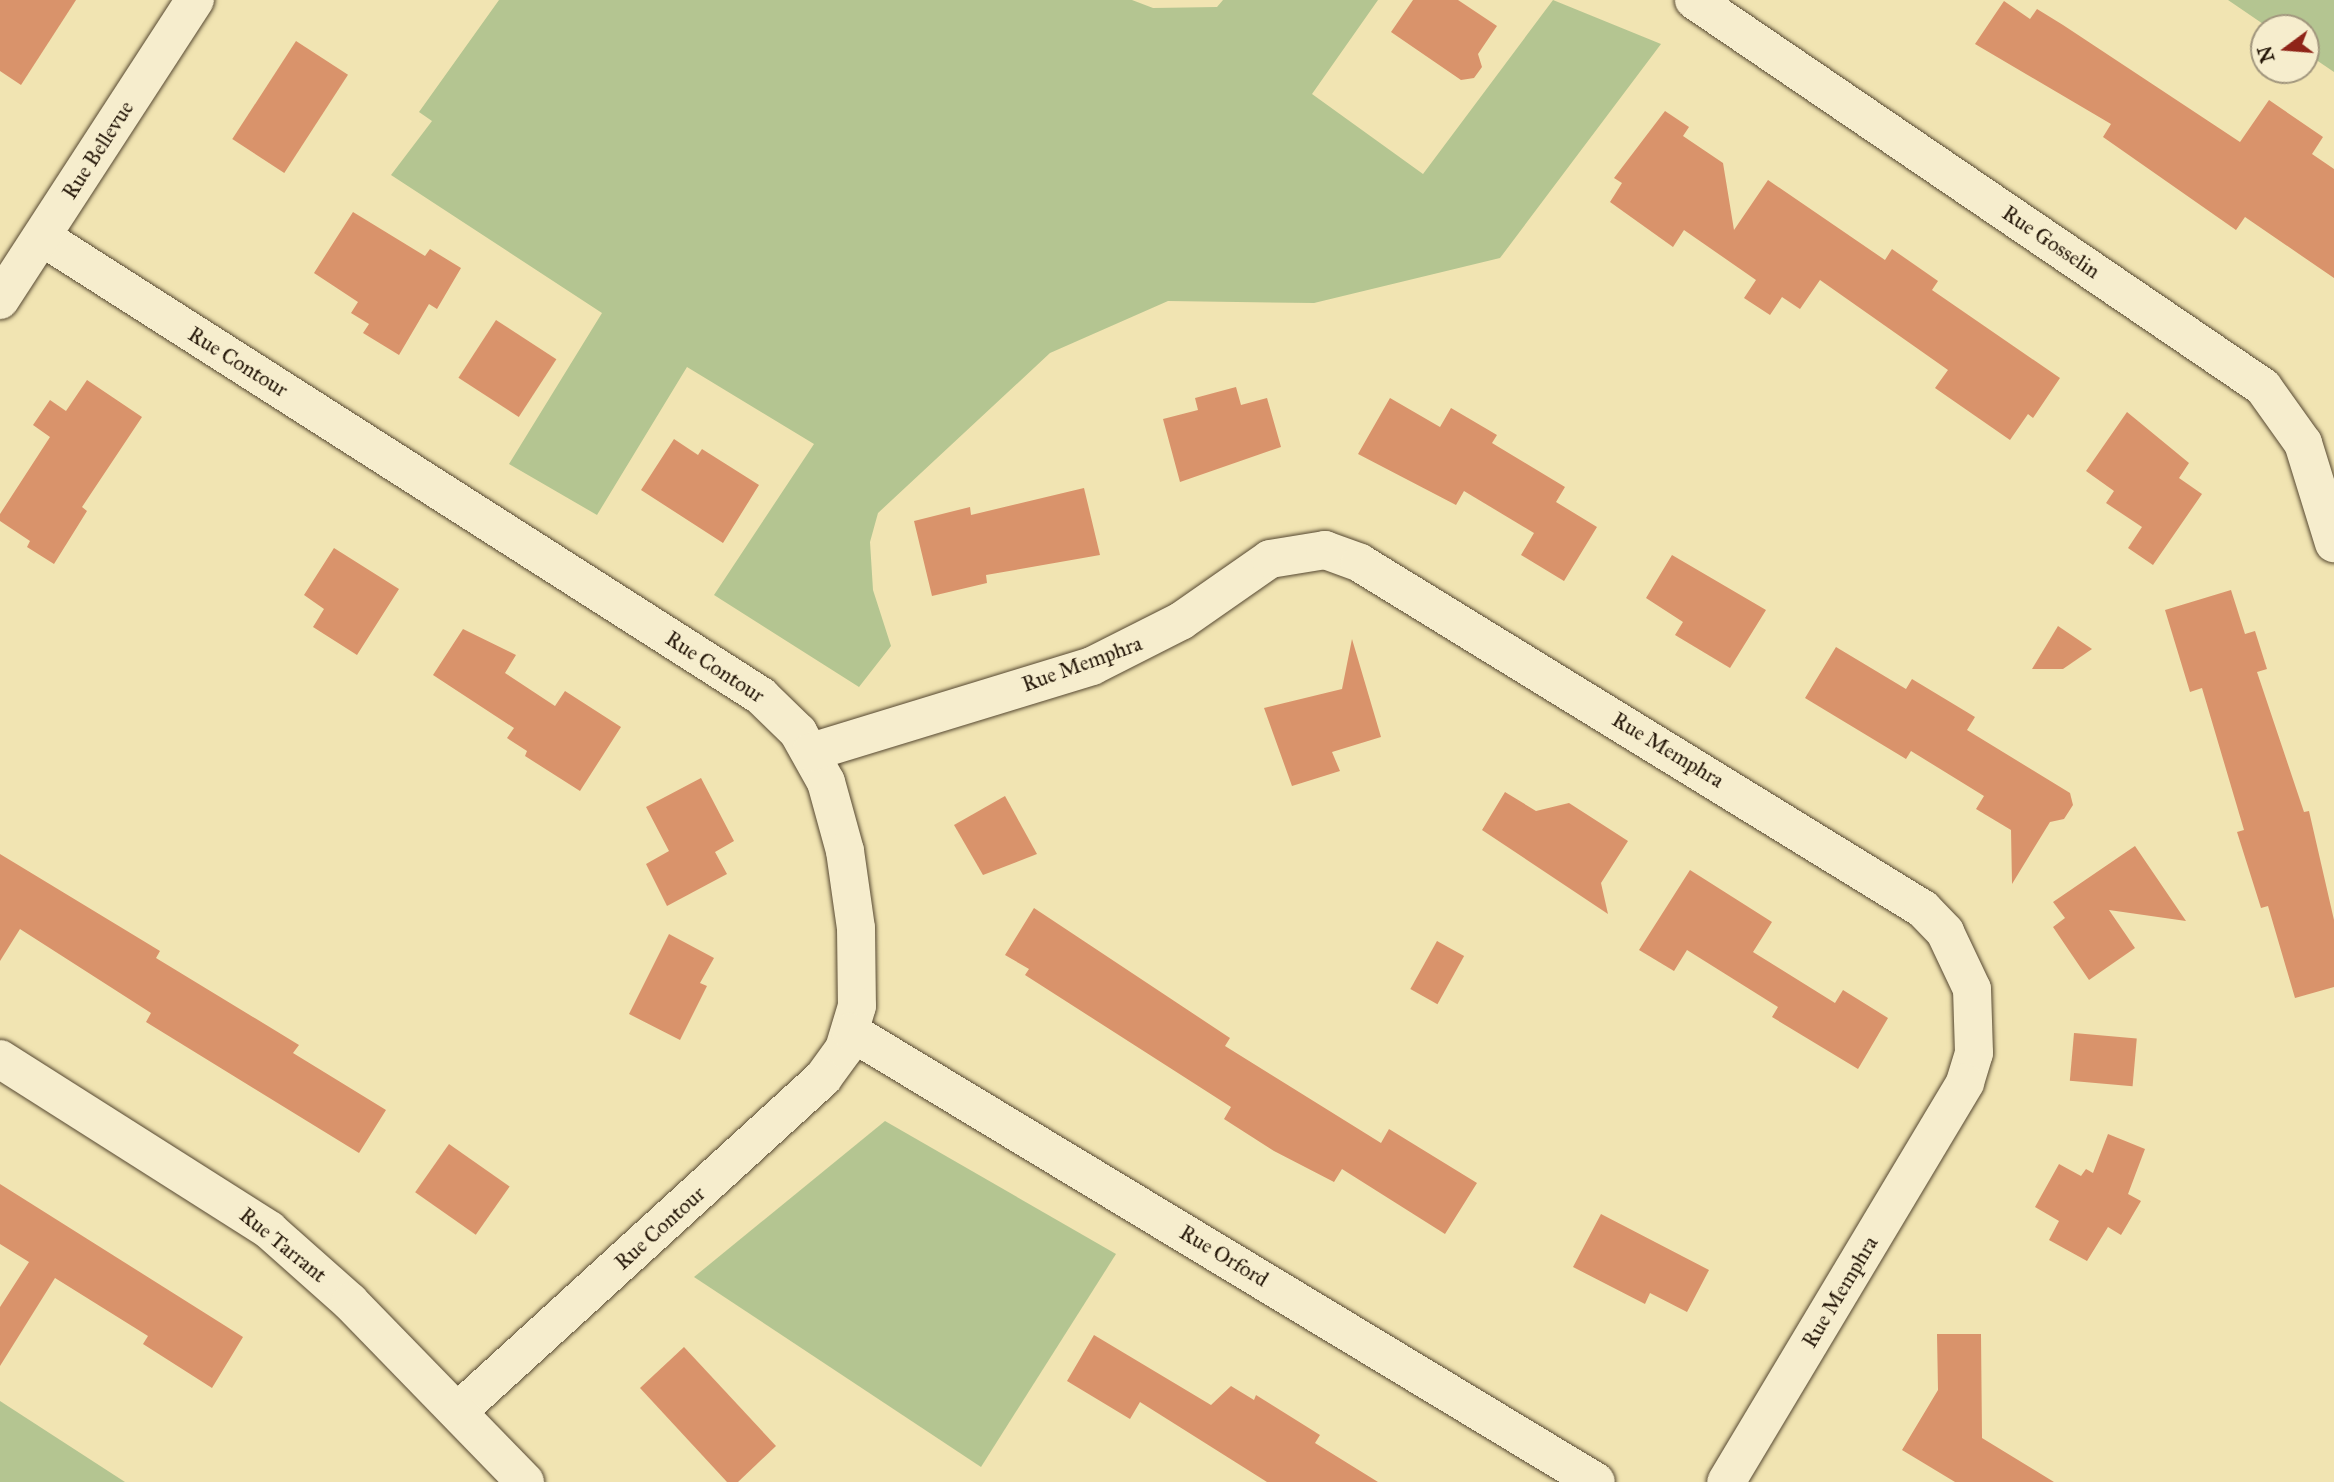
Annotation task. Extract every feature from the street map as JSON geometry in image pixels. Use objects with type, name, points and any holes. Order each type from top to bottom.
[{"type":"street","name":"Rue Bellevue","points":[[0,300],[195,0]]},
{"type":"street","name":"Rue Gosselin","points":[[1694,0],[2263,387],[2303,443],[2334,543]]},
{"type":"street","name":"Rue Contour","points":[[42,237],[761,696],[811,752],[836,813],[852,889],[857,1006],[851,1032],[823,1078],[457,1412]]},
{"type":"street","name":"Rue Memphra","points":[[811,752],[1092,666],[1181,621],[1270,559],[1325,550],[1360,564],[1923,909],[1945,932],[1972,989],[1974,1053],[1965,1083],[1726,1482]]},
{"type":"street","name":"Rue Orford","points":[[851,1032],[1596,1482]]},
{"type":"street","name":"Rue Tarrant","points":[[0,1059],[269,1230],[457,1412],[525,1482]]},
{"type":"green space","points":[[499,0],[1132,0],[1153,8],[1217,7],[1223,0],[1378,0],[1312,94],[1423,174],[1553,0],[1661,44],[1500,258],[1314,303],[1168,301],[1050,353],[878,513],[870,542],[873,590],[891,646],[859,687],[714,595],[814,444],[687,367],[597,515],[509,464],[602,313],[391,175],[432,121],[419,112]]},
{"type":"green space","points":[[2228,0],[2334,0],[2334,72],[2320,62],[2320,14],[2250,15]]},
{"type":"green space","points":[[885,1121],[1116,1254],[981,1467],[694,1277]]},
{"type":"green space","points":[[0,1401],[125,1482],[0,1482]]},
{"type":"building","points":[[0,0],[76,0],[21,85],[0,71]]},
{"type":"building","points":[[1413,0],[1458,0],[1497,26],[1478,54],[1482,67],[1474,78],[1461,80],[1391,32]]},
{"type":"building","points":[[2004,1],[2030,19],[2037,9],[2240,142],[2269,100],[2323,137],[2312,154],[2334,169],[2334,278],[2245,217],[2236,230],[2103,137],[2111,124],[1975,44]]},
{"type":"building","points":[[296,41],[348,75],[284,173],[232,139]]},
{"type":"building","points":[[1665,111],[1689,127],[1683,136],[1723,163],[1734,230],[1768,180],[1885,260],[1892,249],[1938,281],[1932,290],[2060,378],[2033,418],[2028,414],[2010,440],[1935,388],[1948,370],[1820,280],[1800,309],[1782,297],[1770,315],[1744,298],[1756,280],[1684,230],[1673,247],[1610,202],[1622,183],[1614,178]]},
{"type":"building","points":[[353,212],[425,256],[430,249],[461,268],[437,309],[429,304],[399,355],[363,333],[369,324],[351,313],[358,302],[314,273]]},
{"type":"building","points":[[496,320],[556,359],[519,417],[458,378]]},
{"type":"building","points":[[87,380],[142,417],[82,507],[87,511],[54,564],[27,547],[30,541],[0,521],[0,514],[50,437],[33,425],[50,400],[66,411]]},
{"type":"building","points":[[1236,387],[1241,405],[1267,398],[1281,447],[1180,482],[1163,419],[1198,410],[1195,398]]},
{"type":"building","points":[[1390,398],[1440,427],[1451,408],[1497,435],[1492,443],[1565,487],[1556,502],[1597,527],[1564,581],[1521,555],[1534,533],[1464,491],[1456,505],[1358,454]]},
{"type":"building","points":[[2127,412],[2189,463],[2179,478],[2202,494],[2153,565],[2128,548],[2142,527],[2106,503],[2114,491],[2086,471]]},
{"type":"building","points":[[674,439],[698,455],[702,449],[759,485],[723,543],[641,490]]},
{"type":"building","points":[[1084,488],[1100,555],[986,575],[987,583],[932,596],[914,521],[970,507],[971,515]]},
{"type":"building","points":[[334,548],[399,589],[357,655],[313,627],[324,609],[304,595]]},
{"type":"building","points":[[1672,555],[1766,610],[1730,668],[1675,635],[1683,622],[1646,598]]},
{"type":"building","points":[[2231,590],[2245,634],[2255,631],[2267,669],[2257,672],[2304,812],[2309,811],[2334,920],[2334,987],[2295,998],[2268,906],[2261,908],[2237,832],[2244,830],[2202,688],[2190,692],[2165,610]]},
{"type":"building","points":[[2058,626],[2092,649],[2063,669],[2032,669]]},
{"type":"building","points":[[463,629],[516,655],[505,673],[555,706],[565,691],[621,727],[580,791],[525,756],[527,751],[507,738],[514,728],[433,675]]},
{"type":"building","points":[[1352,639],[1381,737],[1332,752],[1340,771],[1292,786],[1264,708],[1342,689]]},
{"type":"building","points":[[1836,647],[1906,689],[1912,679],[1975,717],[1967,730],[2070,793],[2073,805],[2064,819],[2050,822],[2012,884],[2011,830],[1976,809],[1984,796],[1911,751],[1906,759],[1805,698]]},
{"type":"building","points":[[701,778],[734,841],[715,852],[727,874],[667,906],[646,864],[669,851],[646,807]]},
{"type":"building","points":[[1505,792],[1536,811],[1569,803],[1628,841],[1601,883],[1608,914],[1482,830]]},
{"type":"building","points":[[1005,796],[1037,854],[983,875],[954,825]]},
{"type":"building","points":[[2135,846],[2186,921],[2109,910],[2135,948],[2089,980],[2053,927],[2065,918],[2053,902]]},
{"type":"building","points":[[0,854],[160,951],[156,958],[299,1045],[293,1053],[386,1110],[359,1153],[146,1022],[151,1013],[20,929],[0,961]]},
{"type":"building","points":[[1690,870],[1772,922],[1753,952],[1835,1003],[1843,990],[1888,1018],[1858,1069],[1772,1017],[1778,1007],[1687,950],[1674,971],[1639,950]]},
{"type":"building","points":[[1034,908],[1230,1038],[1225,1046],[1381,1143],[1389,1129],[1477,1183],[1445,1234],[1342,1169],[1334,1182],[1274,1151],[1224,1119],[1231,1107],[1025,975],[1029,969],[1005,955]]},
{"type":"building","points":[[669,934],[714,958],[700,983],[707,986],[680,1040],[629,1014]]},
{"type":"building","points":[[1437,941],[1464,956],[1437,1004],[1410,989]]},
{"type":"building","points":[[2074,1033],[2137,1038],[2133,1086],[2070,1081]]},
{"type":"building","points":[[2108,1134],[2145,1149],[2128,1194],[2141,1201],[2121,1235],[2108,1227],[2087,1261],[2049,1240],[2059,1221],[2035,1207],[2059,1164],[2081,1176],[2086,1169],[2093,1173]]},
{"type":"building","points":[[449,1144],[510,1186],[476,1235],[415,1192]]},
{"type":"building","points":[[0,1184],[243,1337],[212,1388],[143,1344],[148,1336],[55,1278],[0,1366],[0,1307],[29,1262],[0,1244]]},
{"type":"building","points":[[1601,1214],[1709,1270],[1687,1312],[1650,1293],[1645,1304],[1573,1267]]},
{"type":"building","points":[[1937,1334],[1981,1334],[1982,1438],[2054,1482],[1955,1482],[1902,1450],[1938,1390]]},
{"type":"building","points":[[1094,1335],[1211,1405],[1231,1386],[1254,1400],[1256,1395],[1320,1435],[1315,1443],[1378,1482],[1267,1482],[1140,1402],[1130,1419],[1067,1381]]},
{"type":"building","points":[[684,1347],[776,1446],[738,1482],[727,1482],[640,1388]]}]
